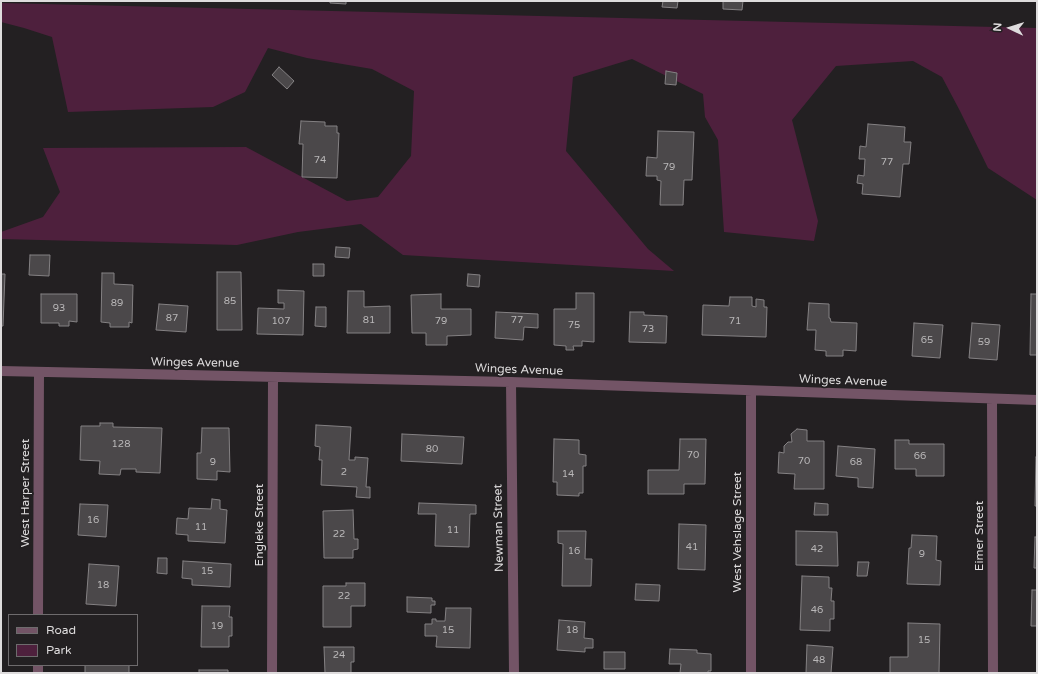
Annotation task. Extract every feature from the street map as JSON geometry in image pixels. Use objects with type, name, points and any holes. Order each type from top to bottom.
[{"type":"street","name":"Winges Avenue","points":[[1,371],[511,382],[1037,400]]},
{"type":"street","name":"West Harper Street","points":[[38,614],[39,372]]},
{"type":"street","name":"Engleke Street","points":[[272,673],[273,377]]},
{"type":"street","name":"Newman Street","points":[[511,382],[514,673]]},
{"type":"street","name":"West Vehslage Street","points":[[751,391],[751,673]]},
{"type":"street","name":"Eimer Street","points":[[992,399],[993,673]]},
{"type":"green space","points":[[1,3],[1037,28],[1037,200],[988,168],[942,77],[913,61],[836,66],[792,120],[818,221],[814,241],[724,232],[718,140],[705,117],[703,94],[632,59],[573,77],[566,151],[648,249],[674,271],[403,255],[361,224],[298,232],[237,245],[1,239],[1,232],[43,217],[60,192],[43,148],[246,147],[347,201],[378,197],[411,156],[414,91],[372,69],[307,58],[268,48],[245,92],[213,107],[68,112],[52,37],[1,22]]},
{"type":"building","points":[[330,1],[346,1],[346,4],[330,3]]},
{"type":"building","points":[[663,1],[678,1],[677,8],[662,7]]},
{"type":"building","points":[[723,1],[743,1],[742,10],[723,9]]},
{"type":"building","points":[[279,67],[294,81],[287,89],[272,75]]},
{"type":"building","points":[[666,71],[677,73],[676,85],[665,84]]},
{"type":"building","points":[[301,121],[325,122],[325,126],[337,126],[337,133],[339,133],[337,178],[302,177],[303,144],[299,144]]},
{"type":"building","points":[[868,124],[905,127],[904,142],[911,142],[909,164],[903,164],[900,197],[862,194],[863,184],[857,183],[858,175],[864,176],[865,159],[859,159],[860,146],[866,147]]},
{"type":"building","points":[[658,131],[694,132],[692,180],[684,180],[683,205],[660,205],[661,181],[657,180],[657,176],[646,176],[647,157],[657,158]]},
{"type":"building","points":[[336,247],[350,248],[349,258],[335,257]]},
{"type":"building","points":[[30,255],[50,255],[49,276],[29,275]]},
{"type":"building","points":[[313,264],[324,264],[324,276],[313,276]]},
{"type":"building","points":[[217,272],[241,272],[242,330],[217,330]]},
{"type":"building","points":[[102,273],[114,273],[114,284],[133,285],[132,323],[129,322],[129,327],[110,327],[110,323],[101,322]]},
{"type":"building","points":[[1,274],[5,274],[3,326],[1,326]]},
{"type":"building","points":[[468,274],[480,275],[479,287],[467,286]]},
{"type":"building","points":[[278,290],[304,291],[303,335],[257,334],[258,308],[284,309],[284,303],[278,303]]},
{"type":"building","points":[[348,291],[364,291],[364,307],[390,306],[390,333],[347,333]]},
{"type":"building","points":[[576,293],[594,293],[594,342],[582,341],[582,346],[573,346],[574,350],[566,350],[566,346],[554,345],[554,309],[576,309]]},
{"type":"building","points":[[41,294],[77,294],[77,322],[69,321],[69,326],[59,326],[59,323],[41,323]]},
{"type":"building","points":[[441,294],[441,309],[471,309],[471,335],[447,336],[447,345],[426,345],[426,333],[412,333],[411,295]]},
{"type":"building","points":[[1031,294],[1037,294],[1037,355],[1030,355]]},
{"type":"building","points":[[730,297],[752,297],[752,306],[756,307],[756,299],[764,300],[764,307],[767,307],[766,337],[702,335],[703,305],[729,306]]},
{"type":"building","points":[[809,303],[829,304],[829,318],[831,322],[857,323],[856,351],[843,350],[843,356],[826,356],[826,351],[815,350],[816,330],[807,330]]},
{"type":"building","points":[[159,304],[188,306],[186,332],[156,330]]},
{"type":"building","points":[[316,307],[326,307],[326,327],[315,326]]},
{"type":"building","points":[[496,312],[538,314],[538,328],[524,327],[523,340],[495,338]]},
{"type":"building","points":[[630,312],[644,312],[644,315],[667,316],[666,343],[629,342]]},
{"type":"building","points":[[914,323],[943,325],[940,358],[912,356]]},
{"type":"building","points":[[972,323],[1000,325],[997,360],[969,358]]},
{"type":"building","points":[[100,423],[113,423],[113,427],[162,428],[160,473],[136,472],[136,469],[121,469],[120,475],[99,474],[100,461],[80,460],[81,426],[100,426]]},
{"type":"building","points":[[316,425],[351,427],[349,460],[355,460],[355,457],[368,458],[366,487],[370,487],[370,498],[356,497],[357,487],[321,485],[322,460],[319,460],[320,447],[315,446]]},
{"type":"building","points":[[202,428],[229,428],[230,472],[217,471],[217,480],[197,479],[197,453],[201,453]]},
{"type":"building","points":[[797,429],[807,430],[807,441],[824,441],[824,489],[794,489],[795,474],[778,473],[779,452],[784,453],[784,446],[788,442],[792,442],[791,434]]},
{"type":"building","points":[[402,434],[464,437],[462,464],[401,461]]},
{"type":"building","points":[[554,439],[579,440],[579,454],[586,455],[586,466],[583,466],[583,493],[579,493],[579,496],[557,495],[557,482],[553,482]]},
{"type":"building","points":[[680,439],[706,439],[705,484],[684,484],[684,494],[648,494],[648,470],[679,470]]},
{"type":"building","points":[[895,440],[909,440],[909,444],[944,444],[944,476],[916,476],[916,469],[895,469]]},
{"type":"building","points":[[838,446],[875,449],[873,488],[858,487],[858,478],[836,476]]},
{"type":"building","points":[[1036,457],[1037,506],[1035,506]]},
{"type":"building","points":[[212,499],[220,500],[220,509],[227,510],[225,543],[188,541],[188,535],[176,534],[177,518],[188,519],[189,508],[211,509]]},
{"type":"building","points":[[419,503],[476,505],[476,514],[470,514],[469,547],[435,546],[436,514],[418,514]]},
{"type":"building","points":[[815,503],[828,504],[828,515],[814,515]]},
{"type":"building","points":[[80,504],[108,505],[106,537],[78,535]]},
{"type":"building","points":[[353,510],[354,539],[358,539],[358,549],[353,550],[353,558],[324,558],[323,511]]},
{"type":"building","points":[[679,524],[706,525],[705,570],[678,569]]},
{"type":"building","points":[[558,531],[586,531],[585,559],[592,559],[591,586],[562,586],[563,544],[558,543]]},
{"type":"building","points":[[796,531],[837,532],[838,566],[796,565]]},
{"type":"building","points":[[912,535],[937,536],[936,560],[941,561],[940,585],[907,584],[909,548],[911,548]]},
{"type":"building","points":[[1035,537],[1037,537],[1037,568],[1034,568]]},
{"type":"building","points":[[158,558],[167,558],[167,574],[157,573]]},
{"type":"building","points":[[183,561],[231,564],[230,587],[192,585],[192,579],[182,578]]},
{"type":"building","points":[[858,562],[869,562],[867,576],[857,576]]},
{"type":"building","points":[[89,564],[119,566],[116,606],[86,604]]},
{"type":"building","points":[[802,576],[829,577],[829,588],[832,588],[831,601],[834,601],[834,619],[830,619],[830,631],[800,630]]},
{"type":"building","points":[[346,583],[365,583],[365,606],[351,606],[351,627],[323,627],[323,586],[346,586]]},
{"type":"building","points":[[636,584],[660,585],[659,601],[635,600]]},
{"type":"building","points":[[1032,590],[1037,590],[1037,626],[1031,626]]},
{"type":"building","points":[[407,597],[432,598],[432,601],[435,601],[435,605],[431,605],[431,613],[407,612]]},
{"type":"building","points":[[202,606],[230,606],[229,617],[232,617],[232,636],[229,636],[229,647],[201,647]]},
{"type":"building","points":[[446,608],[471,608],[470,648],[436,647],[437,636],[425,636],[425,624],[432,624],[432,619],[436,619],[436,621],[445,621]]},
{"type":"building","points":[[559,620],[585,622],[584,638],[593,639],[593,648],[585,648],[585,652],[557,650]]},
{"type":"building","points":[[908,623],[940,624],[939,673],[890,673],[890,657],[908,657]]},
{"type":"building","points":[[807,645],[833,647],[831,673],[806,673]]},
{"type":"building","points":[[324,647],[354,647],[354,662],[351,662],[351,673],[325,673]]},
{"type":"building","points":[[670,649],[697,650],[697,653],[711,654],[711,671],[708,671],[708,673],[680,673],[681,664],[669,664]]},
{"type":"building","points":[[604,652],[625,652],[625,669],[604,669]]},
{"type":"building","points":[[85,666],[129,666],[129,673],[85,673]]},
{"type":"building","points":[[199,670],[228,670],[228,673],[199,673]]}]
